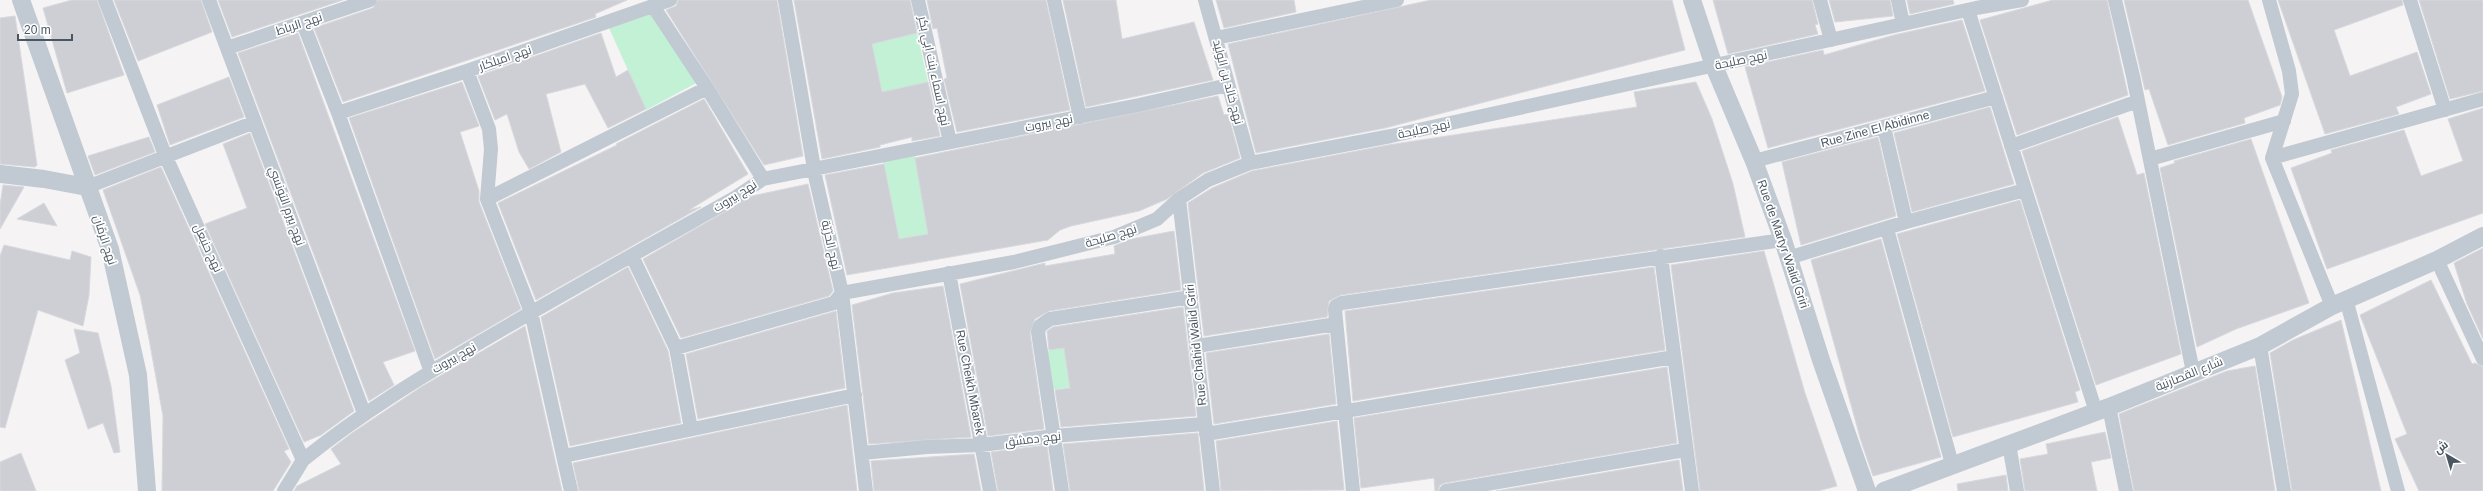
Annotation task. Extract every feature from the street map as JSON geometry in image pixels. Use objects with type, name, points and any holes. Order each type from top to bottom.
[{"type":"street","name":"نهج الرمّان","points":[[21,0],[110,249],[138,376],[146,491]]},
{"type":"street","name":"نهج حنبعل","points":[[105,0],[165,155],[302,460]]},
{"type":"street","name":"نهج بيرم التونسي","points":[[209,0],[364,413]]},
{"type":"street","name":"نهج الرباط","points":[[227,48],[370,0]]},
{"type":"street","name":"نهج اميلكار","points":[[338,112],[467,71],[670,0]]},
{"type":"street","name":"نهج الحرّيّة","points":[[784,0],[815,168],[842,293],[866,491]]},
{"type":"street","name":"نهج اسماء بنت ابي بكر","points":[[918,0],[950,142]]},
{"type":"street","points":[[1054,0],[1080,117]]},
{"type":"street","name":"نهج خالد بن الوليد","points":[[1205,0],[1250,164]]},
{"type":"street","points":[[1216,38],[1397,0]]},
{"type":"street","name":"Rue de Martyr Walid Griri","points":[[1692,0],[1714,66],[1754,161],[1783,240],[1868,491]]},
{"type":"street","points":[[1820,0],[1832,40]]},
{"type":"street","points":[[1898,0],[1903,24]]},
{"type":"street","name":"نهج صليحة","points":[[842,293],[1014,262],[1114,237],[1157,219],[1208,180],[1250,164],[1399,134],[1968,10],[2022,0]]},
{"type":"street","points":[[2115,0],[2138,101],[2193,372]]},
{"type":"street","points":[[2269,0],[2290,71],[2292,94],[2272,158],[2339,302],[2398,491]]},
{"type":"street","points":[[2410,0],[2445,110]]},
{"type":"street","points":[[653,6],[707,88],[763,179]]},
{"type":"street","points":[[1968,10],[2025,190],[2103,409],[2126,491]]},
{"type":"street","points":[[303,23],[338,112],[430,372]]},
{"type":"street","points":[[467,71],[489,129],[491,149],[487,200],[530,312],[564,456],[570,491]]},
{"type":"street","name":"نهج بيروت","points":[[302,460],[364,413],[430,372],[530,312],[632,256],[763,179],[1080,117],[1228,85]]},
{"type":"street","points":[[487,200],[707,88]]},
{"type":"street","name":"Rue Zine El Abidinne","points":[[1754,161],[1996,97]]},
{"type":"street","points":[[2272,158],[2483,99]]},
{"type":"street","points":[[2012,146],[2138,101]]},
{"type":"street","points":[[2150,159],[2284,121]]},
{"type":"street","points":[[0,174],[44,179],[87,187],[165,155],[255,122]]},
{"type":"street","points":[[1884,127],[1906,222]]},
{"type":"street","points":[[1788,258],[1906,222],[2025,190]]},
{"type":"street","name":"Rue Chahid Walid Griri","points":[[1180,200],[1212,491]]},
{"type":"street","points":[[1887,229],[1952,464]]},
{"type":"street","name":"شارع القصارنية","points":[[1884,491],[1952,464],[2103,409],[2260,346],[2339,302],[2437,260],[2483,236]]},
{"type":"street","points":[[1352,491],[1336,324],[1336,306],[1342,303],[1662,256],[1783,240]]},
{"type":"street","points":[[632,256],[676,348],[691,429]]},
{"type":"street","points":[[1662,256],[1685,450],[1692,491]]},
{"type":"street","points":[[2437,260],[2483,359]]},
{"type":"street","name":"Rue Cheikh Mbarek","points":[[949,273],[990,491]]},
{"type":"street","points":[[676,348],[834,303],[842,293]]},
{"type":"street","points":[[1062,491],[1038,332],[1044,321],[1191,297]]},
{"type":"street","points":[[1197,346],[1336,324]]},
{"type":"street","points":[[2260,346],[2284,491]]},
{"type":"street","name":"نهج دمشق","points":[[862,453],[927,447],[982,445],[1054,436],[1205,429],[1345,411],[1674,357]]},
{"type":"street","points":[[564,456],[855,395]]},
{"type":"street","points":[[2009,444],[2017,491]]},
{"type":"street","points":[[1446,491],[1685,450]]},
{"type":"street","points":[[284,491],[302,460]]},
{"type":"green space","points":[[650,12],[698,82],[646,110],[609,28]]},
{"type":"green space","points":[[917,33],[928,82],[882,92],[872,44]]},
{"type":"green space","points":[[915,156],[928,234],[898,239],[883,162]]},
{"type":"green space","points":[[1064,348],[1075,387],[1050,390],[1045,351]]},
{"type":"building","points":[[72,0],[97,0],[124,75],[67,93],[43,8]]},
{"type":"building","points":[[114,0],[201,0],[212,32],[138,61]]},
{"type":"building","points":[[218,0],[343,0],[232,37]]},
{"type":"building","points":[[378,0],[627,0],[595,14],[596,17],[343,102],[314,28],[373,8]]},
{"type":"building","points":[[678,0],[777,0],[803,156],[764,165],[666,10],[676,6]]},
{"type":"building","points":[[794,0],[910,0],[917,33],[872,44],[882,92],[928,82],[940,136],[912,141],[912,137],[880,145],[880,147],[822,159]]},
{"type":"building","points":[[927,0],[1046,0],[1070,110],[957,132],[944,79],[947,78],[937,28],[933,29]]},
{"type":"building","points":[[1063,0],[1116,0],[1122,39],[1194,22],[1213,80],[1086,107]]},
{"type":"building","points":[[1216,0],[1294,0],[1296,12],[1224,28]]},
{"type":"building","points":[[1431,0],[1672,0],[1685,50],[1385,128],[1256,153],[1228,44]]},
{"type":"building","points":[[1713,0],[1812,0],[1818,24],[1815,25],[1818,34],[1728,54]]},
{"type":"building","points":[[1829,0],[1890,0],[1893,16],[1835,22]]},
{"type":"building","points":[[1907,0],[1953,0],[1954,4],[1910,14]]},
{"type":"building","points":[[2053,0],[2107,0],[2128,95],[2017,135],[1980,20]]},
{"type":"building","points":[[2124,0],[2248,0],[2282,97],[2280,105],[2244,118],[2245,123],[2168,145],[2149,89],[2145,90]]},
{"type":"building","points":[[2278,0],[2402,0],[2403,5],[2334,30],[2350,76],[2417,52],[2431,94],[2396,107],[2399,114],[2325,134]]},
{"type":"building","points":[[2419,0],[2483,0],[2483,91],[2450,99]]},
{"type":"building","points":[[15,16],[37,165],[35,167],[0,164],[0,18]]},
{"type":"building","points":[[1962,20],[1985,91],[1768,148],[1745,67],[1823,50],[1824,55],[1894,35]]},
{"type":"building","points":[[298,33],[415,351],[383,362],[394,385],[369,401],[238,53]]},
{"type":"building","points":[[601,33],[616,77],[628,70],[646,109],[608,128],[585,84],[546,94],[561,152],[529,169],[519,152],[507,114],[495,120],[478,76]]},
{"type":"building","points":[[229,77],[244,117],[170,145],[157,105]]},
{"type":"building","points":[[462,82],[479,126],[460,132],[479,191],[479,202],[521,309],[435,359],[349,118]]},
{"type":"building","points":[[1696,82],[1712,119],[1733,184],[1745,237],[1341,295],[1329,301],[1327,317],[1204,336],[1188,203],[1212,188],[1252,171],[1388,145],[1637,107],[1634,92]]},
{"type":"building","points":[[1218,96],[1224,115],[1228,114],[1240,158],[1203,173],[1167,199],[1139,211],[1071,226],[1060,230],[1048,240],[847,275],[825,175],[884,164],[899,239],[928,234],[915,158]]},
{"type":"building","points":[[704,99],[748,174],[689,210],[701,207],[536,300],[498,203],[617,145],[616,144]]},
{"type":"building","points":[[1990,107],[2014,184],[1912,212],[1894,133]]},
{"type":"building","points":[[2483,108],[2483,213],[2327,269],[2291,168],[2332,153],[2331,150],[2404,130],[2421,176],[2463,161],[2448,119]]},
{"type":"building","points":[[2118,117],[2137,175],[2144,173],[2181,354],[2096,385],[2022,151]]},
{"type":"building","points":[[250,133],[354,411],[321,435],[304,442],[205,224],[247,208],[223,144]]},
{"type":"building","points":[[149,137],[155,152],[95,175],[88,156]]},
{"type":"building","points":[[1878,137],[1896,216],[1801,245],[1782,162]]},
{"type":"building","points":[[2251,139],[2309,303],[2236,329],[2197,347],[2160,168],[2175,163],[2174,161]]},
{"type":"building","points":[[161,167],[289,449],[284,451],[291,462],[273,491],[162,491],[163,416],[149,339],[140,295],[103,190]]},
{"type":"building","points":[[808,184],[833,291],[829,296],[681,338],[643,259],[752,196]]},
{"type":"building","points":[[3,185],[24,187],[0,229],[0,205]]},
{"type":"building","points":[[2020,200],[2080,390],[2075,392],[2078,402],[1953,437],[1897,234]]},
{"type":"building","points":[[44,203],[57,226],[17,219]]},
{"type":"building","points":[[1174,231],[1181,290],[1049,311],[1035,319],[1030,333],[1044,429],[988,436],[960,284],[1045,263],[1045,266],[1115,254],[1114,246],[1131,239]]},
{"type":"building","points":[[1881,239],[1941,457],[1873,476],[1861,441],[1811,260]]},
{"type":"building","points":[[4,245],[70,260],[72,251],[91,257],[89,295],[83,326],[38,310],[5,428],[0,427],[0,256]]},
{"type":"building","points":[[2483,248],[2483,339],[2467,304],[2454,263]]},
{"type":"building","points":[[1764,251],[1805,393],[1837,486],[1818,491],[1700,491],[1671,265]]},
{"type":"building","points":[[628,267],[668,351],[681,423],[570,446],[541,317]]},
{"type":"building","points":[[1654,267],[1665,350],[1353,401],[1345,311]]},
{"type":"building","points":[[2431,280],[2472,364],[2475,363],[2483,367],[2483,491],[2419,491],[2395,439],[2407,434],[2360,315]]},
{"type":"building","points":[[943,286],[971,437],[869,444],[852,305],[893,293]]},
{"type":"building","points":[[1183,307],[1196,416],[1061,427],[1055,390],[1070,388],[1064,348],[1049,350],[1047,331],[1053,327]]},
{"type":"building","points":[[836,311],[845,388],[698,419],[686,354]]},
{"type":"building","points":[[2341,320],[2381,491],[2292,491],[2270,353],[2293,340]]},
{"type":"building","points":[[525,326],[562,491],[294,491],[297,486],[341,464],[331,449],[352,433],[421,387]]},
{"type":"building","points":[[74,329],[98,333],[111,386],[120,452],[114,453],[103,423],[88,429],[65,360],[80,353]]},
{"type":"building","points":[[1329,334],[1336,404],[1214,424],[1206,353]]},
{"type":"building","points":[[2255,366],[2275,491],[2134,491],[2119,414],[2227,371]]},
{"type":"building","points":[[1667,367],[1677,443],[1445,483],[1440,485],[1438,491],[1435,491],[1434,478],[1361,488],[1354,418]]},
{"type":"building","points":[[847,405],[857,491],[579,491],[573,463]]},
{"type":"building","points":[[1337,421],[1344,490],[1221,491],[1216,441]]},
{"type":"building","points":[[2105,432],[2111,458],[2091,462],[2097,491],[2025,491],[2020,459],[2048,454],[2046,444]]},
{"type":"building","points":[[1198,433],[1204,491],[1070,491],[1063,444]]},
{"type":"building","points":[[1047,445],[1053,491],[998,491],[991,452]]},
{"type":"building","points":[[21,453],[36,491],[0,491],[0,462]]},
{"type":"building","points":[[974,454],[981,491],[874,491],[871,461]]},
{"type":"building","points":[[1679,460],[1683,491],[1496,491]]},
{"type":"building","points":[[2006,475],[2008,491],[1958,491],[1957,484]]}]
